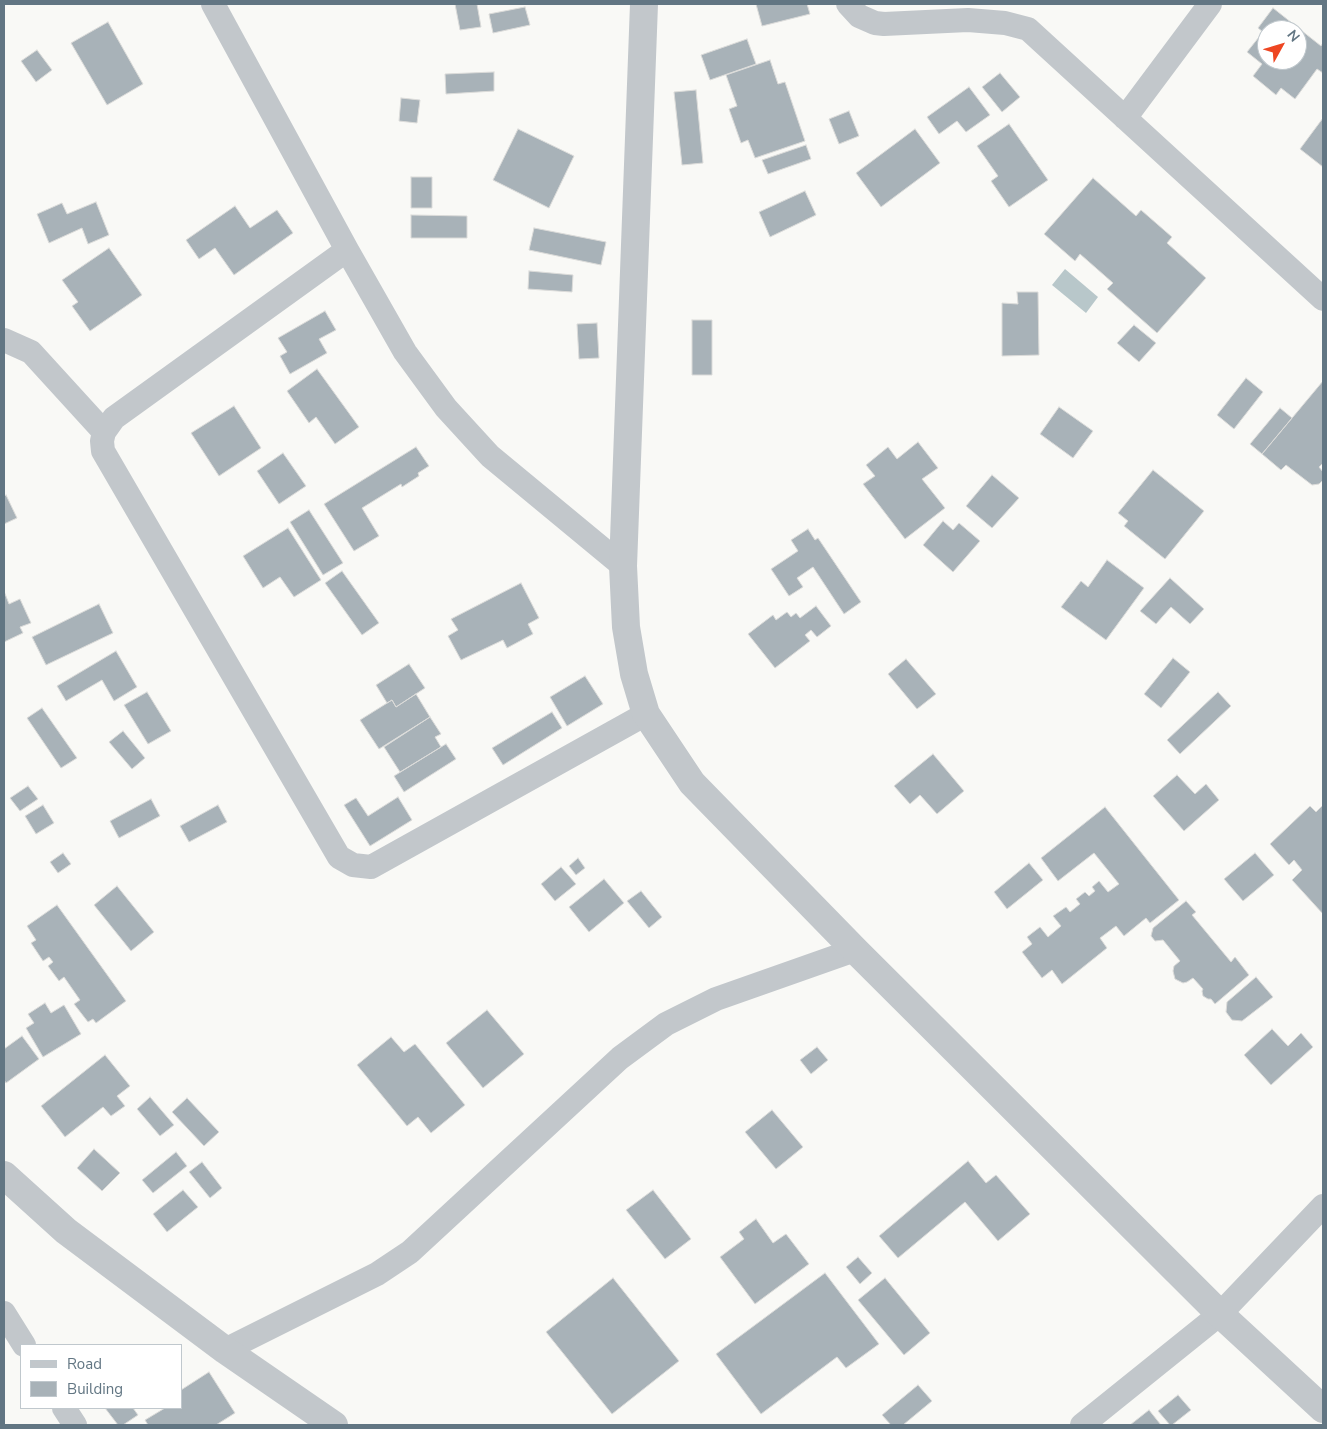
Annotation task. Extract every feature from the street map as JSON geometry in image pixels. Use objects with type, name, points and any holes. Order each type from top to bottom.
[{"type":"street","points":[[213,4],[347,250],[405,352],[446,408],[490,456],[623,566]]},
{"type":"street","points":[[644,4],[623,566],[626,627],[634,674],[646,714],[692,783],[855,950],[1220,1314],[1323,1410]]},
{"type":"street","points":[[848,4],[859,16],[866,20],[884,24],[968,20],[1005,23],[1028,29],[1323,299]]},
{"type":"street","points":[[1125,118],[1210,4]]},
{"type":"street","points":[[347,250],[114,418],[108,424],[102,441],[103,451],[339,857],[352,865],[370,867],[646,714]]},
{"type":"street","points":[[4,340],[32,352],[104,432]]},
{"type":"street","points":[[225,1350],[377,1274],[410,1252],[620,1058],[666,1024],[716,999],[855,950]]},
{"type":"street","points":[[4,1175],[66,1231],[225,1350],[334,1425]]},
{"type":"street","points":[[1082,1425],[1220,1314],[1323,1206]]},
{"type":"street","points":[[4,1313],[23,1344]]},
{"type":"street","points":[[65,1409],[75,1425]]},
{"type":"shaded area","points":[[1065,269],[1098,297],[1086,313],[1052,285]]},
{"type":"building","points":[[455,4],[477,4],[481,27],[460,30]]},
{"type":"building","points":[[756,4],[807,4],[810,14],[762,26]]},
{"type":"building","points":[[525,7],[530,25],[493,33],[489,14]]},
{"type":"building","points":[[1273,8],[1288,20],[1264,20]]},
{"type":"building","points":[[108,22],[143,84],[107,105],[71,43]]},
{"type":"building","points":[[1307,35],[1321,46],[1323,43],[1323,73],[1317,69],[1295,99],[1281,88],[1276,95],[1253,76],[1258,70],[1307,70]]},
{"type":"building","points":[[747,39],[756,64],[710,80],[701,55]]},
{"type":"building","points":[[1257,40],[1257,60],[1247,52]]},
{"type":"building","points":[[37,50],[52,70],[36,82],[21,61]]},
{"type":"building","points":[[770,60],[778,84],[785,82],[805,141],[755,158],[748,140],[741,143],[729,109],[737,106],[726,75]]},
{"type":"building","points":[[494,72],[494,91],[446,94],[445,74]]},
{"type":"building","points":[[1000,73],[1020,97],[1002,112],[982,87]]},
{"type":"building","points":[[969,87],[990,115],[966,132],[957,121],[939,134],[927,117]]},
{"type":"building","points":[[696,90],[703,163],[682,165],[674,92]]},
{"type":"building","points":[[401,98],[420,100],[417,123],[399,121]]},
{"type":"building","points":[[849,111],[859,136],[839,144],[829,119]]},
{"type":"building","points":[[1323,118],[1323,167],[1300,149]]},
{"type":"building","points":[[1009,124],[1048,180],[1009,207],[991,181],[998,176],[977,146]]},
{"type":"building","points":[[518,129],[574,156],[549,208],[493,180]]},
{"type":"building","points":[[915,129],[940,163],[881,207],[856,173]]},
{"type":"building","points":[[806,145],[811,159],[768,174],[762,160]]},
{"type":"building","points":[[411,177],[432,177],[432,208],[411,208]]},
{"type":"building","points":[[1093,178],[1136,216],[1141,210],[1172,237],[1167,243],[1206,278],[1157,333],[1107,289],[1113,283],[1080,254],[1075,261],[1044,234]]},
{"type":"building","points":[[805,191],[816,215],[770,237],[759,212]]},
{"type":"building","points":[[96,202],[109,235],[88,244],[82,228],[49,243],[37,214],[62,203],[67,214]]},
{"type":"building","points":[[235,206],[250,228],[277,210],[293,233],[234,275],[215,248],[199,259],[186,240]]},
{"type":"building","points":[[411,215],[467,216],[467,238],[411,238]]},
{"type":"building","points":[[534,228],[606,242],[601,265],[529,250]]},
{"type":"building","points":[[109,248],[142,295],[90,331],[72,306],[78,302],[62,280]]},
{"type":"building","points":[[529,271],[573,275],[572,292],[528,289]]},
{"type":"building","points":[[1017,292],[1038,292],[1039,355],[1002,356],[1002,303],[1018,304]]},
{"type":"building","points":[[325,311],[336,330],[319,339],[327,353],[290,374],[280,356],[287,352],[278,338]]},
{"type":"building","points":[[692,320],[712,320],[712,375],[692,375]]},
{"type":"building","points":[[597,323],[599,358],[579,359],[577,324]]},
{"type":"building","points":[[1134,325],[1156,343],[1139,362],[1117,343]]},
{"type":"building","points":[[317,369],[359,427],[335,444],[316,417],[309,423],[287,391]]},
{"type":"building","points":[[1246,378],[1263,392],[1234,429],[1217,415]]},
{"type":"building","points":[[1323,381],[1323,463],[1319,467],[1323,472],[1323,480],[1319,484],[1312,485],[1286,465],[1281,470],[1262,454]]},
{"type":"building","points":[[234,406],[261,448],[219,476],[191,433]]},
{"type":"building","points":[[1059,407],[1093,431],[1073,458],[1040,434]]},
{"type":"building","points":[[1280,408],[1292,418],[1262,454],[1250,444]]},
{"type":"building","points":[[918,442],[938,468],[922,479],[945,508],[905,539],[863,484],[875,476],[866,465],[888,447],[897,459]]},
{"type":"building","points":[[416,447],[429,466],[418,473],[419,476],[402,487],[401,484],[362,508],[379,536],[354,551],[324,504]]},
{"type":"building","points":[[283,453],[306,486],[279,504],[257,471]]},
{"type":"building","points":[[1153,470],[1204,511],[1165,559],[1124,526],[1128,521],[1118,513]]},
{"type":"building","points":[[992,475],[1019,498],[992,528],[966,506]]},
{"type":"building","points":[[6,495],[17,518],[4,524],[4,497]]},
{"type":"building","points":[[309,510],[343,563],[323,575],[290,522]]},
{"type":"building","points":[[943,521],[953,530],[959,523],[980,541],[953,572],[923,545]]},
{"type":"building","points":[[288,528],[321,580],[294,597],[280,577],[263,588],[243,556]]},
{"type":"building","points":[[808,529],[815,540],[818,538],[861,602],[844,614],[813,567],[797,578],[803,587],[789,596],[771,569],[798,551],[791,540]]},
{"type":"building","points":[[1107,560],[1144,588],[1106,640],[1061,607],[1081,581],[1088,587]]},
{"type":"building","points":[[342,571],[379,623],[362,635],[325,583]]},
{"type":"building","points":[[1170,578],[1204,609],[1190,624],[1171,607],[1156,624],[1140,611]]},
{"type":"building","points":[[521,583],[539,618],[528,624],[533,634],[507,648],[503,640],[461,660],[448,636],[458,630],[451,619]]},
{"type":"building","points":[[4,591],[9,604],[20,599],[31,623],[20,627],[23,633],[4,642]]},
{"type":"building","points":[[99,604],[113,633],[46,665],[32,637]]},
{"type":"building","points":[[816,606],[831,626],[817,637],[811,630],[805,635],[810,641],[775,668],[748,634],[773,615],[776,620],[787,612],[791,617],[796,613],[800,618]]},
{"type":"building","points":[[116,651],[137,687],[114,701],[102,680],[66,701],[57,686]]},
{"type":"building","points":[[1173,658],[1190,672],[1161,708],[1144,694]]},
{"type":"building","points":[[906,659],[936,694],[917,709],[888,674]]},
{"type":"building","points":[[409,664],[425,688],[396,707],[392,700],[387,703],[376,685]]},
{"type":"building","points":[[585,676],[603,704],[567,726],[550,697]]},
{"type":"building","points":[[147,692],[171,731],[148,744],[124,705]]},
{"type":"building","points":[[1218,692],[1231,706],[1180,754],[1167,740]]},
{"type":"building","points":[[416,694],[430,717],[379,749],[360,720],[392,700],[396,707]]},
{"type":"building","points":[[42,708],[77,758],[61,768],[27,718]]},
{"type":"building","points":[[552,712],[562,728],[503,765],[492,748]]},
{"type":"building","points":[[430,717],[441,734],[435,737],[441,747],[400,772],[384,747]]},
{"type":"building","points":[[123,731],[145,758],[132,769],[109,742]]},
{"type":"building","points":[[446,744],[456,759],[404,792],[394,776]]},
{"type":"building","points":[[933,754],[964,791],[937,814],[920,795],[910,804],[894,786]]},
{"type":"building","points":[[1177,775],[1195,794],[1206,784],[1219,800],[1184,831],[1153,796]]},
{"type":"building","points":[[28,786],[38,799],[20,811],[10,798]]},
{"type":"building","points":[[398,797],[412,820],[370,846],[344,805],[356,798],[368,816]]},
{"type":"building","points":[[151,799],[160,816],[119,838],[110,821]]},
{"type":"building","points":[[43,805],[54,823],[36,834],[25,816]]},
{"type":"building","points":[[218,805],[227,822],[189,842],[180,826]]},
{"type":"building","points":[[1323,805],[1323,914],[1292,880],[1302,870],[1294,860],[1289,865],[1270,844],[1310,806],[1316,812]]},
{"type":"building","points":[[1105,807],[1179,900],[1150,923],[1146,918],[1124,936],[1116,926],[1100,938],[1107,948],[1062,984],[1052,970],[1042,978],[1022,952],[1032,944],[1027,937],[1040,927],[1048,937],[1061,926],[1053,916],[1066,907],[1070,912],[1080,904],[1076,899],[1085,892],[1089,896],[1095,891],[1092,887],[1099,881],[1108,892],[1119,884],[1094,853],[1058,881],[1041,858]]},
{"type":"building","points":[[63,853],[71,864],[58,873],[50,862]]},
{"type":"building","points":[[1255,853],[1274,875],[1243,901],[1224,879]]},
{"type":"building","points":[[578,858],[585,868],[576,875],[569,866]]},
{"type":"building","points":[[1029,863],[1043,880],[1007,909],[994,892]]},
{"type":"building","points":[[561,867],[576,884],[555,901],[541,884]]},
{"type":"building","points":[[604,879],[624,903],[589,932],[569,907]]},
{"type":"building","points":[[117,886],[154,932],[131,951],[94,905]]},
{"type":"building","points":[[641,891],[662,917],[649,928],[627,901]]},
{"type":"building","points":[[1186,901],[1196,912],[1192,915],[1231,962],[1235,957],[1249,975],[1215,1004],[1211,999],[1203,996],[1203,989],[1193,978],[1183,983],[1175,979],[1174,966],[1180,961],[1163,940],[1155,941],[1151,936],[1153,928]]},
{"type":"building","points":[[57,905],[126,1001],[96,1023],[93,1019],[88,1022],[74,1004],[80,1000],[64,977],[59,981],[48,966],[53,962],[49,957],[43,961],[31,943],[36,940],[27,926]]},
{"type":"building","points":[[1256,977],[1273,997],[1242,1021],[1232,1020],[1226,1012],[1227,1002]]},
{"type":"building","points":[[45,1003],[51,1013],[64,1005],[81,1034],[43,1057],[26,1028],[34,1023],[28,1014]]},
{"type":"building","points":[[487,1010],[524,1054],[483,1088],[446,1043]]},
{"type":"building","points":[[1272,1029],[1288,1046],[1301,1033],[1313,1047],[1271,1085],[1244,1055]]},
{"type":"building","points":[[22,1036],[39,1059],[6,1083],[4,1080],[4,1049]]},
{"type":"building","points":[[391,1037],[404,1052],[415,1044],[465,1105],[431,1133],[418,1117],[407,1126],[357,1065]]},
{"type":"building","points":[[817,1047],[828,1060],[811,1074],[800,1060]]},
{"type":"building","points":[[105,1055],[130,1086],[117,1096],[125,1106],[111,1116],[103,1107],[65,1137],[41,1106]]},
{"type":"building","points":[[150,1097],[174,1125],[160,1136],[137,1109]]},
{"type":"building","points":[[187,1098],[219,1132],[204,1146],[172,1112]]},
{"type":"building","points":[[772,1110],[803,1147],[776,1169],[745,1132]]},
{"type":"building","points":[[94,1149],[120,1173],[102,1191],[77,1168]]},
{"type":"building","points":[[176,1152],[187,1166],[153,1193],[142,1180]]},
{"type":"building","points":[[968,1161],[986,1183],[996,1175],[1030,1214],[998,1241],[965,1202],[898,1258],[879,1236]]},
{"type":"building","points":[[202,1162],[222,1188],[210,1198],[189,1172]]},
{"type":"building","points":[[183,1190],[198,1207],[167,1232],[153,1214]]},
{"type":"building","points":[[653,1190],[691,1239],[665,1259],[626,1210]]},
{"type":"building","points":[[756,1219],[773,1243],[786,1234],[809,1264],[755,1304],[720,1257],[744,1239],[739,1232]]},
{"type":"building","points":[[858,1257],[872,1273],[860,1284],[846,1267]]},
{"type":"building","points":[[825,1273],[879,1344],[846,1368],[837,1357],[761,1414],[716,1354]]},
{"type":"building","points":[[613,1278],[679,1361],[612,1414],[546,1332]]},
{"type":"building","points":[[885,1278],[930,1333],[904,1355],[858,1300]]},
{"type":"building","points":[[209,1372],[235,1413],[216,1425],[148,1425],[145,1420],[163,1409],[182,1409],[182,1389]]},
{"type":"building","points":[[918,1385],[932,1401],[903,1425],[891,1425],[882,1415]]},
{"type":"building","points":[[1178,1395],[1191,1410],[1170,1425],[1158,1411]]},
{"type":"building","points":[[106,1409],[134,1409],[138,1415],[123,1425],[118,1425]]},
{"type":"building","points":[[1149,1410],[1161,1425],[1130,1425]]}]
